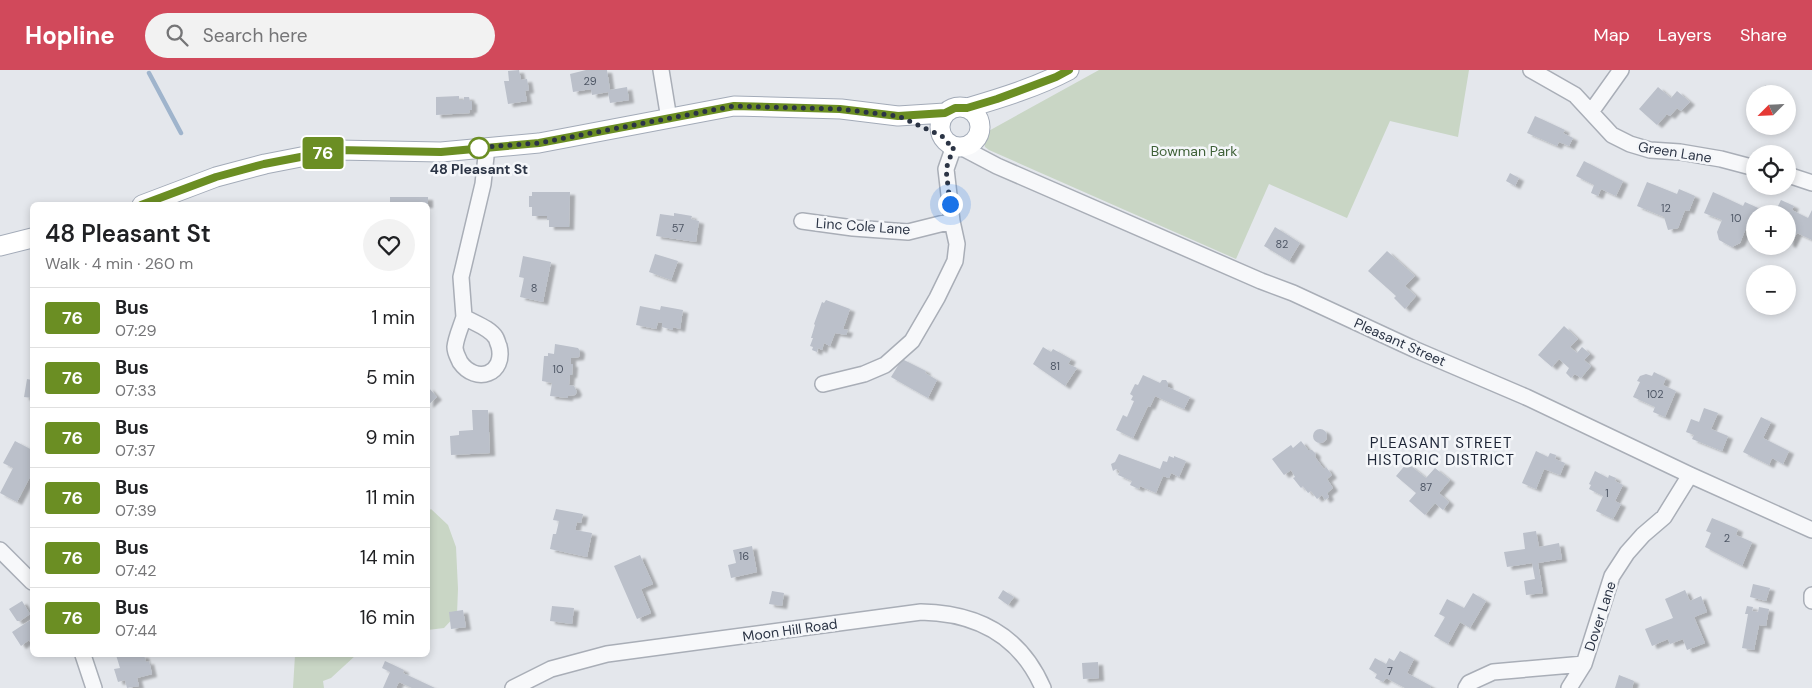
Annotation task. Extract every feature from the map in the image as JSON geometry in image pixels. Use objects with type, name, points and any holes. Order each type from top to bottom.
[{"type":"main road","points":[[967,108],[975,114],[979,123],[978,134],[957,143],[940,124],[945,113],[955,108],[967,108],[997,99],[1056,77],[1069,70]]},
{"type":"main road","points":[[979,123],[997,99]]},
{"type":"main road","name":"Pleasant Street","points":[[150,202],[216,177],[264,164],[337,150],[441,152],[539,143],[734,106],[840,109],[898,116],[945,113]]},
{"type":"main road","name":"Pleasant Street","points":[[898,116],[957,143]]},
{"type":"main road","points":[[0,246],[30,238]]},
{"type":"street","points":[[660,70],[669,119]]},
{"type":"street","name":"Green Lane","points":[[1532,70],[1576,95],[1612,135],[1630,144],[1650,150],[1697,155],[1746,166]]},
{"type":"street","points":[[1591,112],[1622,70]]},
{"type":"street","points":[[823,384],[864,374],[885,365],[912,340],[937,298],[955,260],[957,244],[952,221],[946,169],[957,143]]},
{"type":"street","name":"Pleasant Street","points":[[957,143],[985,159],[1526,397],[1690,475],[1812,530]]},
{"type":"street","points":[[464,317],[461,277],[483,184],[487,147]]},
{"type":"street","points":[[1796,178],[1812,183]]},
{"type":"street","name":"Linc Cole Lane","points":[[802,221],[852,228],[908,232],[952,221]]},
{"type":"street","name":"Dover Lane","points":[[1569,688],[1584,664],[1612,576],[1627,552],[1664,517],[1690,475]]},
{"type":"street","points":[[0,550],[30,580]]},
{"type":"street","points":[[1812,595],[1812,601]]},
{"type":"street","name":"Moon Hill Road","points":[[512,688],[551,669],[607,654],[921,612],[958,615],[988,626],[1014,646],[1035,671],[1043,688]]},
{"type":"street","points":[[84,657],[94,688]]},
{"type":"street","name":"Dover Lane","points":[[1466,688],[1469,683],[1493,672],[1584,664]]},
{"type":"green space","name":"Bowman Park","points":[[1099,70],[1469,70],[1458,137],[1390,121],[1347,218],[1269,184],[1236,259],[985,147],[983,137],[985,133]]},
{"type":"green space","points":[[430,510],[448,525],[456,547],[458,589],[457,614],[444,628],[430,630]]},
{"type":"green space","points":[[295,657],[354,657],[331,678],[323,681],[324,688],[293,688]]},
{"type":"building","points":[[519,70],[521,80],[527,79],[529,90],[525,91],[527,101],[508,104],[504,81],[509,81],[508,71]]},
{"type":"building","points":[[586,70],[607,70],[610,90],[627,87],[629,100],[610,103],[608,92],[592,95],[591,89],[573,92],[570,74]]},
{"type":"building","points":[[1658,87],[1671,98],[1677,91],[1690,102],[1681,111],[1677,108],[1670,116],[1667,114],[1657,125],[1639,109]]},
{"type":"building","points":[[459,96],[459,100],[469,97],[470,101],[472,101],[470,113],[436,115],[436,97]]},
{"type":"building","points":[[1535,116],[1565,130],[1563,133],[1573,138],[1569,146],[1559,142],[1557,146],[1527,133]]},
{"type":"building","points":[[1584,161],[1623,181],[1616,196],[1601,189],[1598,196],[1591,193],[1594,185],[1576,176]]},
{"type":"building","points":[[1510,173],[1519,178],[1515,186],[1506,181]]},
{"type":"building","points":[[1647,182],[1677,194],[1679,189],[1695,196],[1689,211],[1685,210],[1678,228],[1668,230],[1664,217],[1637,206]]},
{"type":"building","points":[[532,192],[570,192],[569,227],[549,227],[547,216],[532,216],[532,207],[529,207],[529,196],[532,196]]},
{"type":"building","points":[[1713,192],[1743,206],[1745,202],[1752,205],[1746,205],[1746,228],[1740,243],[1732,247],[1719,240],[1717,232],[1722,220],[1704,213]]},
{"type":"building","points":[[390,197],[428,197],[428,202],[390,202]]},
{"type":"building","points":[[1781,200],[1792,205],[1778,205]]},
{"type":"building","points":[[1812,210],[1812,240],[1797,233],[1796,235],[1796,212],[1808,218]]},
{"type":"building","points":[[674,213],[692,216],[691,219],[699,221],[696,242],[656,236],[660,214],[674,216]]},
{"type":"building","points":[[1275,227],[1300,243],[1289,261],[1264,246]]},
{"type":"building","points":[[1387,251],[1415,276],[1405,286],[1416,296],[1405,309],[1394,298],[1396,296],[1368,271]]},
{"type":"building","points":[[655,254],[678,261],[671,280],[649,272]]},
{"type":"building","points":[[523,256],[551,262],[543,302],[520,297],[524,278],[519,277]]},
{"type":"building","points":[[826,300],[850,309],[843,329],[848,330],[846,335],[835,333],[830,346],[824,343],[822,350],[818,348],[817,352],[812,350],[813,347],[810,346],[813,338],[811,338],[822,302],[824,303]]},
{"type":"building","points":[[640,306],[660,310],[661,306],[683,310],[680,329],[673,327],[673,330],[662,327],[662,323],[658,322],[656,329],[636,325]]},
{"type":"building","points":[[1564,326],[1578,339],[1570,347],[1577,353],[1582,347],[1590,354],[1584,360],[1591,366],[1581,378],[1575,374],[1571,378],[1566,373],[1569,368],[1559,359],[1552,367],[1538,355]]},
{"type":"building","points":[[555,344],[578,348],[580,351],[579,357],[571,358],[571,364],[573,364],[569,385],[574,386],[577,392],[575,395],[568,396],[568,398],[550,396],[552,383],[542,381],[544,356],[548,356],[548,353],[554,354]]},
{"type":"building","points":[[1043,347],[1051,352],[1053,349],[1071,359],[1068,364],[1077,368],[1065,386],[1033,364]]},
{"type":"building","points":[[902,359],[926,371],[925,373],[937,380],[928,398],[891,377]]},
{"type":"building","points":[[1654,372],[1666,378],[1663,385],[1676,391],[1665,417],[1653,412],[1655,407],[1633,397],[1640,382],[1637,381],[1640,376],[1646,374],[1652,376]]},
{"type":"building","points":[[1143,375],[1160,383],[1162,380],[1166,380],[1168,387],[1190,397],[1184,409],[1155,396],[1150,407],[1148,406],[1133,438],[1116,430],[1123,415],[1127,417],[1134,401],[1131,400],[1133,396],[1130,394],[1135,384],[1138,385]]},
{"type":"building","points":[[27,379],[30,380],[30,398],[24,397]]},
{"type":"building","points":[[430,389],[437,397],[430,403]]},
{"type":"building","points":[[1704,408],[1718,413],[1711,429],[1728,436],[1722,451],[1692,439],[1694,435],[1686,432],[1691,419],[1699,422]]},
{"type":"building","points":[[472,410],[488,410],[490,453],[451,455],[450,436],[459,435],[459,431],[473,430]]},
{"type":"building","points":[[1761,417],[1771,422],[1763,438],[1789,451],[1783,464],[1772,458],[1769,465],[1743,452]]},
{"type":"building","points":[[1320,429],[1325,431],[1327,436],[1325,441],[1320,443],[1315,441],[1313,436],[1315,431]]},
{"type":"building","points":[[15,441],[30,449],[30,477],[17,502],[0,493],[13,468],[3,463]]},
{"type":"building","points":[[1301,441],[1308,450],[1312,450],[1316,454],[1315,457],[1324,469],[1326,467],[1332,475],[1327,479],[1333,488],[1327,493],[1329,497],[1325,500],[1322,495],[1317,499],[1311,491],[1308,493],[1303,486],[1301,488],[1293,478],[1295,477],[1291,470],[1284,475],[1272,459],[1291,445],[1293,448]]},
{"type":"building","points":[[1536,451],[1548,457],[1550,453],[1556,455],[1555,459],[1565,463],[1560,475],[1544,469],[1536,489],[1522,483]]},
{"type":"building","points":[[1119,454],[1160,469],[1163,461],[1167,462],[1169,456],[1186,461],[1179,477],[1171,473],[1169,478],[1163,476],[1156,493],[1140,486],[1139,489],[1130,485],[1132,481],[1118,475],[1120,471],[1116,469],[1113,471],[1111,464],[1115,462]]},
{"type":"building","points":[[1407,463],[1426,478],[1435,468],[1450,480],[1439,493],[1449,502],[1443,510],[1435,503],[1425,515],[1409,501],[1416,493],[1396,476]]},
{"type":"building","points":[[1595,471],[1608,478],[1609,475],[1616,478],[1615,481],[1623,485],[1615,501],[1621,504],[1613,519],[1596,511],[1603,496],[1589,489],[1591,485],[1589,484]]},
{"type":"building","points":[[556,509],[583,514],[581,523],[577,522],[575,530],[592,533],[587,557],[550,549],[553,534],[556,534],[559,521],[553,520]]},
{"type":"building","points":[[1712,518],[1738,529],[1736,535],[1752,542],[1742,566],[1705,547],[1711,533],[1706,531]]},
{"type":"building","points":[[1536,531],[1539,547],[1559,543],[1562,559],[1538,563],[1543,593],[1526,595],[1524,581],[1535,579],[1532,563],[1507,567],[1504,552],[1525,549],[1523,533]]},
{"type":"building","points":[[752,546],[757,572],[731,578],[728,565],[736,563],[733,550]]},
{"type":"building","points":[[640,555],[653,584],[641,589],[651,613],[637,619],[614,566]]},
{"type":"building","points":[[1753,584],[1770,588],[1766,601],[1750,597]]},
{"type":"building","points":[[1003,590],[1014,597],[1008,605],[998,598]]},
{"type":"building","points":[[1685,590],[1690,601],[1701,596],[1707,612],[1694,617],[1705,643],[1687,650],[1683,639],[1670,644],[1668,639],[1652,646],[1645,629],[1673,618],[1665,599]]},
{"type":"building","points":[[772,591],[784,593],[782,606],[769,604]]},
{"type":"building","points":[[1473,593],[1486,601],[1470,628],[1460,622],[1448,644],[1434,636],[1445,617],[1439,614],[1447,599],[1464,608]]},
{"type":"building","points":[[22,601],[30,614],[17,621],[9,609]]},
{"type":"building","points":[[552,606],[574,608],[572,624],[550,621]]},
{"type":"building","points":[[1747,606],[1753,607],[1752,611],[1758,612],[1759,607],[1769,609],[1766,626],[1759,625],[1754,650],[1742,648],[1748,614],[1745,614]]},
{"type":"building","points":[[463,610],[466,627],[451,629],[449,612]]},
{"type":"building","points":[[30,620],[30,642],[29,640],[21,646],[12,632]]},
{"type":"building","points":[[1400,651],[1414,659],[1407,673],[1431,686],[1430,688],[1405,688],[1386,678],[1383,682],[1375,678],[1377,674],[1369,669],[1375,658],[1386,664],[1389,658],[1394,661]]},
{"type":"building","points":[[117,657],[145,657],[146,662],[149,661],[152,674],[137,678],[139,686],[127,688],[125,680],[118,682],[114,669],[120,668]]},
{"type":"building","points":[[385,661],[404,670],[403,673],[435,688],[412,688],[399,682],[396,688],[383,688],[390,672],[382,668]]},
{"type":"building","points":[[1098,662],[1099,678],[1083,679],[1082,663]]},
{"type":"building","points":[[1619,675],[1634,681],[1632,688],[1615,688]]},
{"type":"waterway","points":[[149,73],[181,133]]},
{"type":"bus line","name":"76","points":[[149,202],[216,177],[264,164],[337,150],[441,152],[539,143],[734,106],[840,109],[898,116],[945,113],[955,108],[967,108],[997,99],[1056,77],[1069,70]]},
{"type":"place","name":"48 Pleasant St","points":[[479,148]]},
{"type":"district","name":"PLEASANT STREET HISTORIC DISTRICT","points":[[1441,452]]},
{"type":"route","points":[[479,148],[472,148],[539,143],[734,106],[840,109],[898,116],[942,136],[949,144],[954,146],[946,169],[950,204]]}]
